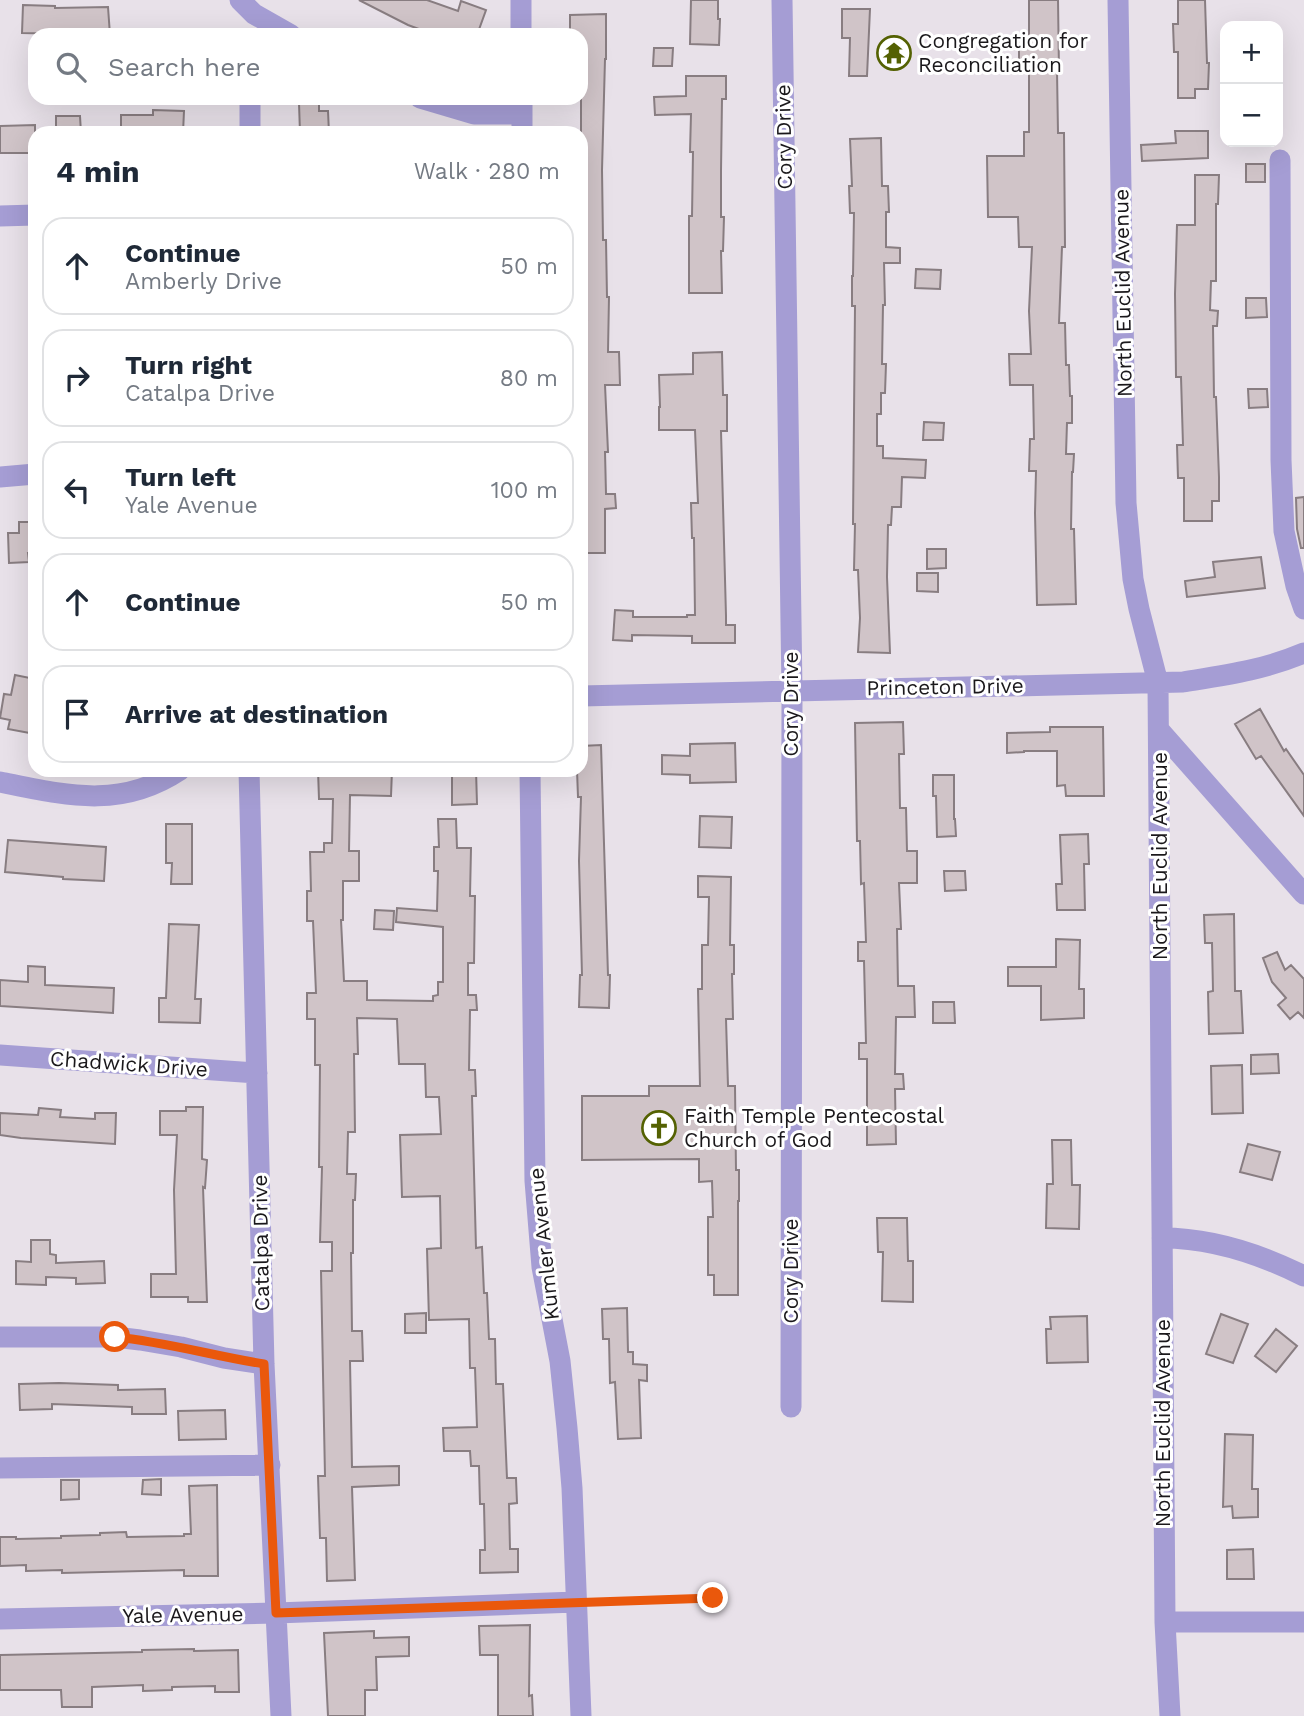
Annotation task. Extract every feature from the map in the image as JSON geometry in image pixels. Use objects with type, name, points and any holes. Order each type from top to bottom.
[{"type":"street","points":[[521,0],[521,28]]},
{"type":"street","name":"Cory Drive","points":[[782,0],[792,691],[791,1407]]},
{"type":"street","name":"North Euclid Avenue","points":[[1118,0],[1128,538],[1139,609],[1158,683],[1165,1622],[1170,1716]]},
{"type":"street","points":[[247,7],[252,28]]},
{"type":"street","points":[[247,7],[280,28]]},
{"type":"street","points":[[250,105],[250,126]]},
{"type":"street","points":[[444,105],[474,114],[522,115]]},
{"type":"street","points":[[1280,160],[1281,460],[1284,531],[1304,609]]},
{"type":"street","points":[[0,216],[28,215]]},
{"type":"street","points":[[0,477],[28,475]]},
{"type":"street","name":"Princeton Drive","points":[[588,696],[1183,682],[1253,670],[1304,653]]},
{"type":"street","points":[[1159,730],[1304,894]]},
{"type":"street","points":[[0,782],[87,797],[118,795],[149,786],[166,777]]},
{"type":"street","name":"Catalpa Drive","points":[[249,777],[264,1364],[281,1716]]},
{"type":"street","name":"Kumler Avenue","points":[[530,777],[535,1181],[542,1267],[559,1362],[567,1428],[581,1716]]},
{"type":"street","name":"Chadwick Drive","points":[[0,1055],[257,1073]]},
{"type":"street","points":[[1162,1238],[1188,1238],[1234,1248],[1304,1276]]},
{"type":"street","points":[[0,1337],[115,1337],[264,1364]]},
{"type":"street","points":[[0,1468],[270,1465]]},
{"type":"street","name":"Yale Avenue","points":[[0,1619],[276,1613],[576,1602]]},
{"type":"street","points":[[1165,1622],[1304,1622]]},
{"type":"path","points":[[576,1602],[713,1598]]},
{"type":"building","points":[[359,0],[427,0],[458,11],[461,1],[486,10],[480,28],[416,28]]},
{"type":"building","points":[[691,0],[718,0],[719,45],[690,44]]},
{"type":"building","points":[[1029,0],[1058,0],[1058,133],[1064,133],[1065,247],[1062,247],[1059,323],[1065,323],[1066,365],[1069,365],[1072,396],[1072,423],[1067,423],[1066,454],[1074,454],[1071,529],[1074,529],[1076,604],[1037,605],[1036,471],[1029,471],[1030,439],[1034,439],[1033,385],[1010,385],[1009,354],[1031,354],[1029,311],[1032,247],[1019,247],[1018,217],[988,217],[987,156],[1024,156],[1024,132],[1029,132],[1029,71],[1019,72],[1019,43],[1029,42]]},
{"type":"building","points":[[1178,0],[1205,0],[1208,89],[1195,89],[1195,98],[1178,98],[1178,52],[1174,52],[1173,24],[1178,24]]},
{"type":"building","points":[[23,5],[55,8],[108,7],[110,28],[28,28],[28,33],[22,33]]},
{"type":"building","points":[[842,9],[870,9],[867,76],[849,76],[850,38],[842,38]]},
{"type":"building","points":[[606,14],[603,240],[606,240],[609,297],[608,352],[619,352],[620,385],[605,385],[608,452],[605,452],[606,494],[615,494],[616,508],[605,509],[605,553],[588,553],[588,126],[581,126],[581,105],[588,105],[588,28],[570,28],[570,15]]},
{"type":"building","points":[[654,48],[673,48],[672,66],[653,66]]},
{"type":"building","points":[[686,76],[726,76],[726,99],[722,99],[722,293],[689,293],[689,216],[692,216],[693,152],[690,152],[691,114],[655,115],[654,97],[686,96]]},
{"type":"building","points":[[299,105],[319,105],[319,111],[328,111],[329,126],[300,126]]},
{"type":"building","points":[[153,110],[184,111],[183,126],[121,126],[121,115],[153,115]]},
{"type":"building","points":[[56,116],[80,116],[81,126],[56,126]]},
{"type":"building","points":[[35,125],[28,126],[28,153],[0,153],[0,126]]},
{"type":"building","points":[[1175,131],[1208,131],[1208,158],[1142,161],[1141,145],[1176,143]]},
{"type":"building","points":[[881,138],[882,186],[888,186],[886,247],[900,248],[900,263],[884,263],[882,364],[886,364],[885,393],[881,393],[881,414],[877,414],[877,446],[883,446],[883,458],[926,460],[925,478],[902,477],[901,507],[892,507],[891,525],[888,525],[890,653],[858,652],[860,618],[858,570],[854,570],[853,524],[855,306],[852,306],[854,213],[850,213],[850,139]]},
{"type":"building","points":[[1246,164],[1265,164],[1265,182],[1246,182]]},
{"type":"building","points":[[1195,175],[1219,175],[1216,204],[1216,281],[1211,281],[1210,310],[1218,311],[1217,326],[1213,326],[1219,501],[1212,501],[1212,521],[1184,521],[1184,478],[1178,478],[1177,445],[1183,445],[1181,377],[1176,377],[1177,225],[1195,225]]},
{"type":"building","points":[[916,269],[941,270],[940,289],[915,288]]},
{"type":"building","points":[[1246,298],[1266,298],[1267,317],[1246,318]]},
{"type":"building","points":[[722,352],[723,395],[727,395],[727,431],[721,431],[726,625],[735,625],[735,643],[692,643],[692,636],[632,635],[632,641],[613,640],[615,610],[633,611],[633,617],[695,615],[691,503],[698,503],[695,430],[659,430],[659,375],[693,374],[693,353]]},
{"type":"building","points":[[1248,389],[1267,389],[1268,407],[1249,408]]},
{"type":"building","points":[[924,422],[944,423],[943,440],[923,440]]},
{"type":"building","points":[[1304,497],[1304,548],[1301,548],[1296,498]]},
{"type":"building","points":[[19,522],[28,522],[28,562],[9,563],[8,533],[19,533]]},
{"type":"building","points":[[927,549],[946,549],[946,568],[927,569]]},
{"type":"building","points":[[1261,557],[1265,588],[1187,597],[1185,581],[1215,577],[1213,562]]},
{"type":"building","points":[[917,573],[938,573],[938,592],[917,591]]},
{"type":"building","points":[[15,675],[28,678],[28,733],[8,729],[10,720],[0,718],[4,694],[11,695]]},
{"type":"building","points":[[1260,709],[1284,751],[1286,749],[1304,775],[1304,816],[1261,756],[1256,759],[1235,724]]},
{"type":"building","points":[[903,722],[904,754],[899,754],[900,808],[906,808],[907,851],[917,851],[917,883],[899,883],[901,929],[897,929],[898,986],[914,986],[915,1017],[896,1017],[895,1074],[903,1074],[904,1089],[895,1089],[896,1144],[867,1145],[867,1059],[859,1059],[859,1043],[866,1043],[864,961],[858,961],[858,942],[866,942],[864,883],[861,884],[860,841],[857,841],[855,723]]},
{"type":"building","points":[[1050,727],[1103,727],[1104,796],[1066,796],[1065,785],[1057,786],[1057,751],[1007,753],[1007,733],[1050,732]]},
{"type":"building","points":[[735,743],[736,782],[690,783],[690,775],[662,774],[662,755],[690,756],[690,744]]},
{"type":"building","points":[[601,745],[609,1008],[579,1007],[582,975],[579,861],[581,797],[578,797],[577,777],[588,777],[588,746]]},
{"type":"building","points":[[933,775],[954,775],[956,836],[937,837]]},
{"type":"building","points":[[318,777],[392,777],[391,796],[350,795],[349,851],[359,851],[359,881],[343,881],[341,920],[344,981],[367,981],[367,1000],[433,1001],[433,996],[438,995],[438,982],[443,982],[443,927],[396,922],[397,908],[437,911],[438,871],[434,871],[434,847],[439,847],[438,819],[456,819],[457,848],[471,848],[470,896],[475,896],[474,963],[468,963],[468,995],[476,995],[477,1010],[470,1010],[469,1070],[475,1070],[476,1096],[472,1096],[476,1248],[482,1247],[489,1339],[495,1339],[496,1384],[503,1384],[507,1478],[516,1478],[517,1503],[509,1504],[510,1549],[518,1549],[518,1572],[480,1573],[480,1550],[485,1550],[484,1504],[480,1504],[479,1466],[471,1466],[470,1451],[444,1451],[443,1428],[477,1427],[475,1368],[470,1368],[469,1319],[429,1320],[427,1249],[441,1248],[440,1196],[402,1197],[400,1135],[441,1134],[439,1097],[426,1097],[425,1064],[399,1064],[397,1019],[357,1018],[358,1054],[354,1054],[355,1132],[348,1132],[347,1174],[356,1174],[351,1253],[352,1331],[362,1331],[363,1361],[350,1361],[352,1467],[399,1466],[399,1485],[352,1487],[355,1580],[327,1581],[326,1538],[320,1538],[318,1476],[325,1476],[321,1271],[332,1271],[332,1242],[320,1242],[320,1065],[315,1065],[315,1019],[307,1019],[307,993],[316,993],[313,921],[307,921],[307,891],[311,891],[310,852],[324,852],[324,843],[332,843],[333,799],[319,799]]},
{"type":"building","points":[[452,777],[476,777],[477,804],[452,805]]},
{"type":"building","points":[[700,816],[732,817],[731,848],[699,847]]},
{"type":"building","points":[[166,824],[192,824],[192,884],[171,884],[172,863],[166,863]]},
{"type":"building","points":[[1088,834],[1089,864],[1084,864],[1085,910],[1057,910],[1056,884],[1062,884],[1060,835]]},
{"type":"building","points":[[8,840],[106,847],[104,881],[5,872]]},
{"type":"building","points":[[944,871],[965,871],[966,890],[945,891]]},
{"type":"building","points":[[698,876],[731,877],[733,1019],[726,1019],[728,1086],[735,1086],[736,1170],[739,1170],[738,1295],[714,1295],[714,1275],[708,1275],[708,1217],[713,1217],[712,1181],[699,1182],[699,1159],[582,1160],[582,1096],[649,1096],[649,1086],[700,1086],[698,989],[702,989],[702,945],[708,945],[709,897],[698,897]]},
{"type":"building","points":[[375,910],[394,911],[393,930],[374,929]]},
{"type":"building","points":[[1234,914],[1235,991],[1241,991],[1243,1033],[1209,1034],[1208,992],[1213,991],[1212,943],[1205,943],[1204,915]]},
{"type":"building","points":[[169,924],[199,925],[195,999],[201,999],[200,1023],[159,1022],[159,998],[166,998]]},
{"type":"building","points":[[1056,939],[1080,940],[1079,989],[1084,989],[1084,1018],[1041,1020],[1041,986],[1008,986],[1008,967],[1056,967]]},
{"type":"building","points":[[1277,952],[1285,970],[1291,965],[1304,979],[1304,1018],[1298,1012],[1290,1019],[1278,1005],[1286,998],[1272,982],[1263,958]]},
{"type":"building","points":[[28,966],[45,967],[45,985],[114,988],[113,1013],[0,1006],[0,980],[28,982]]},
{"type":"building","points":[[933,1002],[954,1002],[955,1023],[933,1023]]},
{"type":"building","points":[[1278,1054],[1279,1073],[1251,1074],[1251,1055]]},
{"type":"building","points":[[1242,1065],[1243,1113],[1212,1114],[1211,1066]]},
{"type":"building","points":[[186,1107],[203,1107],[202,1159],[207,1160],[205,1188],[203,1187],[207,1302],[188,1302],[188,1297],[151,1297],[151,1274],[176,1274],[174,1190],[177,1135],[160,1135],[160,1111],[186,1111]]},
{"type":"building","points":[[39,1108],[61,1110],[60,1117],[95,1119],[95,1113],[116,1113],[115,1144],[0,1135],[0,1113],[38,1115]]},
{"type":"building","points":[[1052,1140],[1071,1140],[1072,1185],[1080,1185],[1079,1229],[1046,1228],[1047,1184],[1053,1184]]},
{"type":"building","points":[[1248,1144],[1280,1152],[1272,1180],[1240,1172]]},
{"type":"building","points":[[877,1218],[907,1218],[908,1261],[913,1261],[913,1302],[882,1301],[883,1252],[878,1252]]},
{"type":"building","points":[[31,1240],[50,1240],[50,1254],[56,1255],[56,1263],[104,1261],[105,1283],[76,1284],[76,1278],[46,1277],[46,1285],[16,1284],[16,1261],[31,1262]]},
{"type":"building","points":[[627,1308],[628,1352],[633,1352],[633,1364],[647,1365],[647,1381],[639,1380],[641,1438],[618,1439],[615,1382],[610,1383],[609,1339],[603,1339],[602,1309]]},
{"type":"building","points":[[426,1313],[426,1333],[405,1333],[405,1314]]},
{"type":"building","points":[[1221,1314],[1248,1324],[1233,1363],[1206,1354]]},
{"type":"building","points":[[1087,1316],[1088,1362],[1047,1363],[1046,1329],[1051,1329],[1050,1317]]},
{"type":"building","points":[[1276,1329],[1297,1346],[1276,1372],[1255,1356]]},
{"type":"building","points":[[19,1384],[118,1385],[118,1390],[165,1389],[166,1414],[132,1414],[132,1407],[52,1404],[52,1409],[20,1410]]},
{"type":"building","points":[[225,1410],[226,1439],[179,1440],[178,1411]]},
{"type":"building","points":[[1225,1434],[1253,1435],[1252,1489],[1258,1489],[1258,1517],[1233,1518],[1232,1506],[1223,1507]]},
{"type":"building","points":[[161,1479],[161,1495],[142,1494],[143,1480]]},
{"type":"building","points":[[61,1480],[79,1480],[79,1499],[61,1500]]},
{"type":"building","points":[[217,1485],[218,1576],[184,1576],[184,1570],[62,1573],[62,1570],[26,1571],[26,1565],[0,1566],[0,1537],[61,1538],[126,1532],[127,1537],[191,1534],[189,1486]]},
{"type":"building","points":[[1253,1549],[1254,1579],[1227,1579],[1227,1550]]},
{"type":"building","points":[[530,1625],[529,1696],[532,1695],[533,1716],[498,1716],[498,1655],[480,1655],[479,1626]]},
{"type":"building","points":[[374,1631],[374,1638],[409,1637],[409,1656],[376,1657],[377,1690],[365,1690],[365,1716],[328,1716],[324,1633]]},
{"type":"building","points":[[238,1650],[239,1692],[215,1692],[215,1686],[143,1691],[143,1685],[92,1687],[92,1707],[62,1707],[61,1690],[0,1690],[0,1655]]},
{"type":"place","name":"Congregation for Reconciliation","points":[[894,53]]},
{"type":"place","name":"Faith Temple Pentecostal Church of God","points":[[659,1128]]},
{"type":"route","points":[[115,1337],[264,1364],[276,1613],[713,1598]]}]
